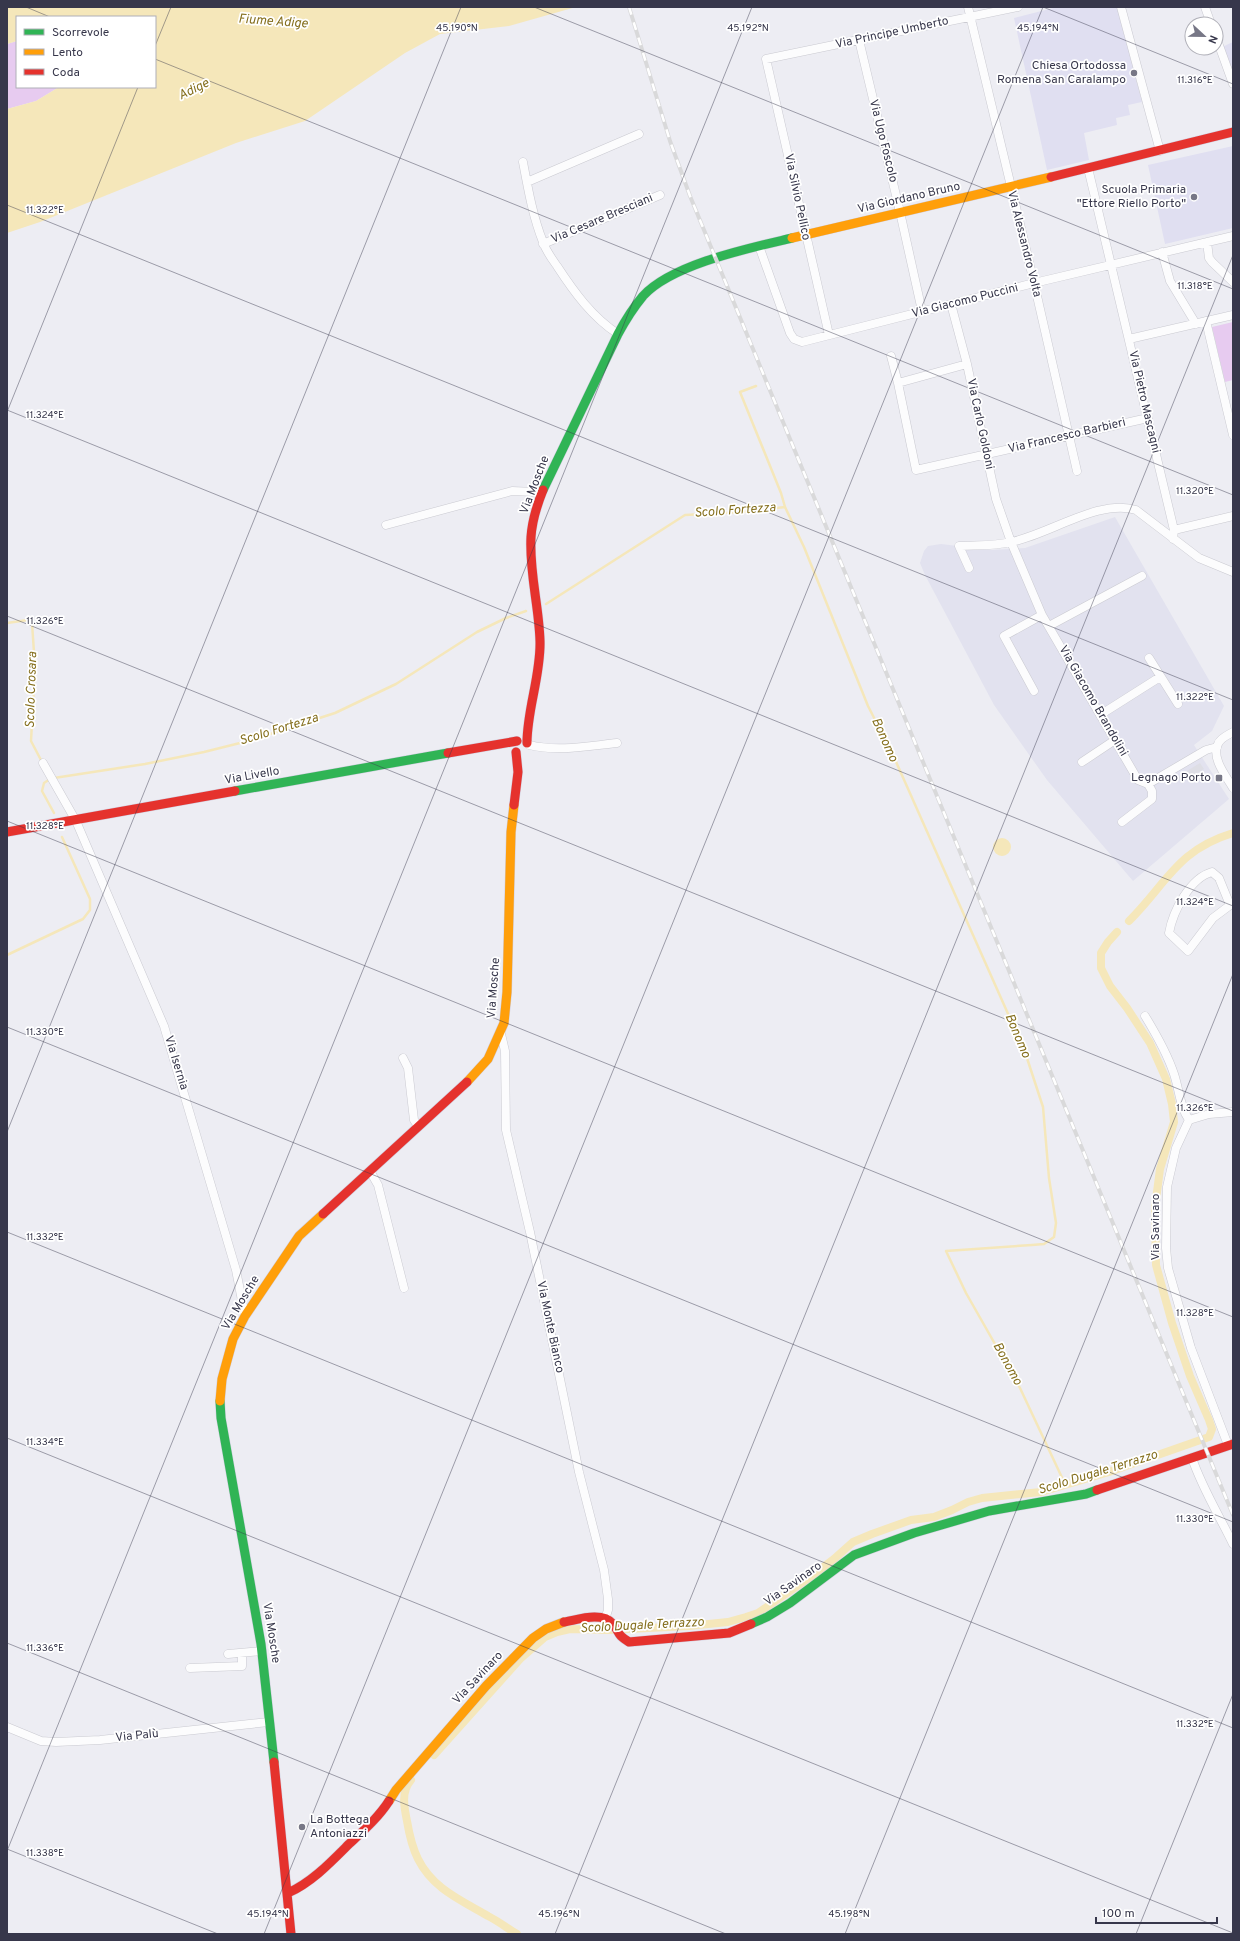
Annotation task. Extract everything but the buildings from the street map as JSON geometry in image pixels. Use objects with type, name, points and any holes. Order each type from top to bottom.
[{"type":"main road","name":"Via Giordano Bruno","points":[[618,334],[629,314],[644,295],[665,278],[723,256],[900,212],[1160,151],[1233,132]]},
{"type":"main road","name":"Via Mosche","points":[[291,1934],[262,1651],[221,1418],[220,1399],[222,1379],[229,1351],[238,1327],[299,1236],[475,1075],[488,1059],[504,1023],[507,992],[511,832],[522,747],[528,730],[538,671],[540,641],[531,559],[533,524],[543,492],[618,334]]},
{"type":"main road","name":"Via Livello","points":[[7,832],[76,821],[502,744],[522,747]]},
{"type":"main road","name":"Via Savinaro","points":[[288,1893],[303,1886],[316,1876],[371,1824],[383,1810],[396,1790],[486,1686],[533,1638],[546,1629],[560,1623],[594,1617],[605,1619],[624,1640],[635,1642],[729,1633],[767,1616],[790,1603],[854,1555],[914,1533],[989,1511],[1086,1494],[1230,1444]]},
{"type":"street","name":"Via Alessandro Volta","points":[[968,7],[1077,471]]},
{"type":"street","name":"Via Principe Umberto","points":[[766,59],[1018,7]]},
{"type":"street","points":[[1121,7],[1160,151]]},
{"type":"street","name":"Via Ugo Foscolo","points":[[859,40],[922,311]]},
{"type":"street","points":[[1223,56],[1233,84]]},
{"type":"street","name":"Via Silvio Pellico","points":[[766,59],[829,335]]},
{"type":"street","points":[[527,182],[639,134]]},
{"type":"street","points":[[523,162],[544,244],[565,278],[591,312],[605,325],[618,334]]},
{"type":"street","name":"Via Pietro Mascagni","points":[[1088,168],[1148,418],[1174,534]]},
{"type":"street","name":"Via Cesare Bresciani","points":[[544,244],[660,195]]},
{"type":"street","name":"Via Giacomo Puccini","points":[[759,246],[792,336],[802,342],[1034,283],[1233,236]]},
{"type":"street","points":[[1206,242],[1209,258],[1233,282]]},
{"type":"street","points":[[1162,252],[1165,266],[1173,288],[1196,324]]},
{"type":"street","name":"Via Carlo Goldoni","points":[[951,304],[967,364],[985,455],[996,499],[1011,542]]},
{"type":"street","points":[[1129,339],[1233,315]]},
{"type":"street","points":[[1206,322],[1233,435]]},
{"type":"street","points":[[891,356],[898,383],[967,364]]},
{"type":"street","name":"Via Francesco Barbieri","points":[[898,383],[916,470],[1148,418]]},
{"type":"street","points":[[386,525],[512,491],[535,492]]},
{"type":"street","points":[[969,568],[959,546],[1011,542],[1097,512],[1116,507],[1126,507],[1136,510],[1174,534],[1200,558],[1233,572]]},
{"type":"street","points":[[1174,534],[1233,516]]},
{"type":"street","name":"Via Giacomo Brandolini","points":[[1011,542],[1042,615],[1138,780],[1148,784]]},
{"type":"street","points":[[1049,626],[1142,576]]},
{"type":"street","points":[[1034,691],[1004,636],[1042,615]]},
{"type":"street","points":[[1149,658],[1178,704]]},
{"type":"street","points":[[1100,715],[1160,677]]},
{"type":"street","points":[[1233,732],[1221,739],[1217,747],[1219,763],[1233,788]]},
{"type":"street","points":[[1082,762],[1115,740]]},
{"type":"street","points":[[522,747],[570,748],[617,743]]},
{"type":"street","points":[[1122,822],[1152,799],[1152,791],[1148,784],[1206,750],[1217,747]]},
{"type":"street","name":"Via Isernia","points":[[43,763],[76,821],[164,1026],[236,1270],[244,1316]]},
{"type":"street","points":[[1212,872],[1220,878],[1231,904],[1213,918],[1188,951],[1168,933],[1176,912],[1183,900],[1196,881],[1204,874],[1212,872]]},
{"type":"street","points":[[1145,1016],[1174,1073],[1184,1113],[1189,1120],[1209,1114],[1233,1112]]},
{"type":"street","name":"Via Monte Bianco","points":[[500,1033],[505,1051],[506,1130],[530,1232],[579,1472],[604,1570],[608,1599],[608,1610],[605,1619]]},
{"type":"street","points":[[403,1058],[408,1068],[414,1120],[418,1126]]},
{"type":"street","name":"Via Savinaro","points":[[1189,1120],[1176,1148],[1167,1188],[1165,1218],[1167,1262],[1191,1348],[1230,1444]]},
{"type":"street","points":[[370,1171],[378,1185],[404,1288]]},
{"type":"street","points":[[1192,1458],[1199,1480],[1219,1514],[1233,1544]]},
{"type":"street","points":[[228,1654],[262,1651]]},
{"type":"street","points":[[190,1668],[242,1666],[242,1653]]},
{"type":"street","name":"Via Palù","points":[[7,1727],[41,1741],[56,1742],[100,1740],[269,1722]]},
{"type":"shaded area","points":[[1057,7],[1117,7],[1142,102],[1128,105],[1130,115],[1116,118],[1117,125],[1084,133],[1089,160],[1047,170],[1014,18]]},
{"type":"shaded area","points":[[16,41],[16,88],[57,88],[36,101],[7,109],[7,44]]},
{"type":"shaded area","points":[[1233,42],[1233,75],[1224,52],[1224,46]]},
{"type":"shaded area","name":"Scuola Primaria \"Ettore Riello Porto\"","points":[[1233,146],[1233,228],[1165,244],[1148,165]]},
{"type":"shaded area","points":[[1233,322],[1233,380],[1225,382],[1212,327]]},
{"type":"shaded area","points":[[1115,517],[1224,706],[1212,731],[1194,745],[1229,799],[1133,881],[1047,780],[994,705],[920,563],[924,551],[928,546],[941,544],[991,550],[1025,548]]},
{"type":"shaded area","points":[[1200,763],[1204,769],[1181,783],[1177,777]]},
{"type":"water","points":[[7,7],[576,7],[509,26],[440,34],[405,53],[305,121],[236,143],[40,222],[7,233],[7,109],[36,101],[57,88],[156,88],[156,16],[16,16],[16,41],[7,44]]},
{"type":"water","points":[[1002,838],[1008,841],[1011,847],[1008,853],[1002,856],[996,853],[993,847],[996,841]]},
{"type":"waterway","name":"Scolo Fortezza","points":[[546,604],[685,515],[743,512],[785,507],[781,493],[740,392],[756,386]]},
{"type":"waterway","name":"Bonomo","points":[[785,507],[804,547],[868,706],[893,755],[1025,1052],[1043,1107],[1049,1178],[1056,1223],[1054,1237],[1044,1244],[946,1251],[966,1293],[1020,1388],[1065,1484]]},
{"type":"waterway","name":"Scolo Fortezza","points":[[54,778],[145,764],[204,752],[248,741],[335,713],[396,684],[477,632],[506,618],[526,611]]},
{"type":"waterway","name":"Scolo Crosara","points":[[7,623],[28,620],[32,623],[35,667],[31,741],[42,762]]},
{"type":"waterway","name":"Scolo Fortezza","points":[[50,779],[44,783],[42,791],[54,813]]},
{"type":"waterway","name":"Scolo Dugale Terrazzo","points":[[1129,921],[1174,869],[1186,858],[1214,840],[1233,833]]},
{"type":"waterway","name":"Scolo Fortezza","points":[[7,955],[83,919],[90,910],[90,899],[62,837]]},
{"type":"waterway","name":"Scolo Dugale Terrazzo","points":[[434,1755],[520,1659],[545,1637],[557,1632],[570,1629],[608,1630],[689,1626],[728,1622],[746,1617],[758,1613],[809,1578],[853,1542],[872,1534],[911,1520],[934,1517],[968,1502],[982,1498],[1041,1492],[1109,1472],[1209,1437],[1212,1429],[1190,1376],[1172,1323],[1156,1265],[1155,1207],[1160,1169],[1174,1122],[1172,1104],[1166,1079],[1150,1043],[1127,1008],[1110,986],[1101,968],[1101,953],[1117,932]]},
{"type":"waterway","name":"Scolo Dugale Terrazzo","points":[[411,1780],[406,1789],[404,1799],[405,1810],[412,1845],[424,1869],[431,1878],[448,1893],[517,1934]]},
{"type":"railway","points":[[629,7],[670,141],[690,196],[1233,1515]]},
{"type":"traffic: fast","points":[[543,490],[618,334],[629,315],[643,296],[656,285],[692,266],[734,252],[792,238]]},
{"type":"traffic: fast","points":[[235,791],[448,753]]},
{"type":"traffic: fast","points":[[220,1401],[221,1418],[261,1644],[274,1762]]},
{"type":"traffic: fast","points":[[751,1624],[767,1617],[790,1603],[854,1555],[914,1533],[989,1511],[1086,1494],[1097,1490]]},
{"type":"traffic: slow","points":[[792,238],[1051,177]]},
{"type":"traffic: slow","points":[[467,1082],[488,1059],[504,1023],[507,992],[511,832],[514,805]]},
{"type":"traffic: slow","points":[[220,1401],[222,1379],[233,1339],[245,1316],[299,1236],[323,1214]]},
{"type":"traffic: slow","points":[[389,1801],[396,1790],[486,1686],[533,1638],[546,1629],[564,1622]]},
{"type":"traffic: jam","points":[[1051,177],[1233,132]]},
{"type":"traffic: jam","points":[[527,743],[529,718],[540,654],[538,615],[531,563],[531,537],[535,513],[543,490]]},
{"type":"traffic: jam","points":[[448,753],[517,741]]},
{"type":"traffic: jam","points":[[514,805],[518,772],[516,752]]},
{"type":"traffic: jam","points":[[7,832],[235,791]]},
{"type":"traffic: jam","points":[[323,1214],[467,1082]]},
{"type":"traffic: jam","points":[[1097,1490],[1233,1444]]},
{"type":"traffic: jam","points":[[564,1622],[589,1617],[603,1618],[613,1624],[621,1636],[629,1642],[729,1633],[751,1624]]},
{"type":"traffic: jam","points":[[274,1762],[291,1934]]},
{"type":"traffic: jam","points":[[288,1893],[297,1889],[313,1878],[328,1865],[370,1824],[389,1801]]},
{"type":"place","name":"Chiesa Ortodossa Romena San Caralampo","points":[[1134,73]]},
{"type":"place","name":"Scuola Primaria \"Ettore Riello Porto\"","points":[[1194,197]]},
{"type":"place","name":"Legnago Porto","points":[[1219,778]]},
{"type":"place","name":"La Bottega Antoniazzi","points":[[302,1827]]},
{"type":"water label","name":"Fiume Adige","points":[[273,22]]},
{"type":"water label","name":"Adige","points":[[194,90]]}]
